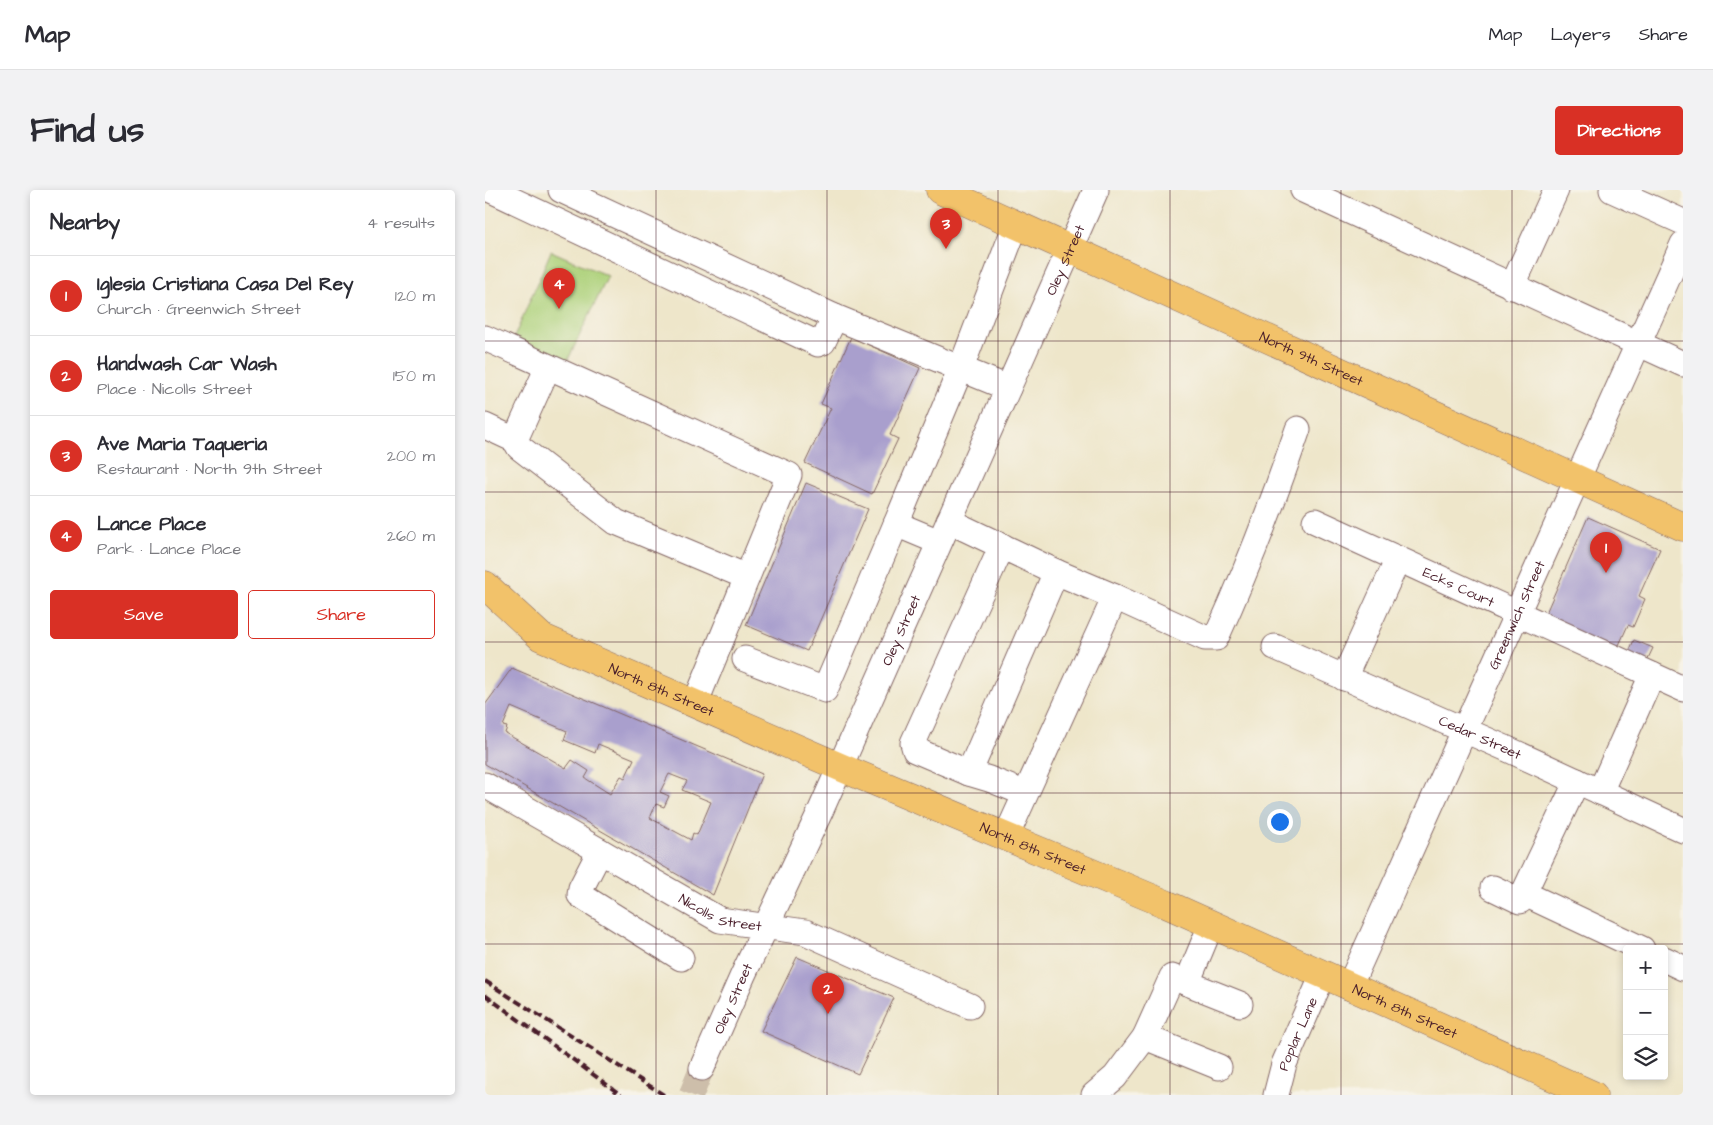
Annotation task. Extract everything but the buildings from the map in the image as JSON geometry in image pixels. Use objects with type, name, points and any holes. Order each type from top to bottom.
[{"type":"main road","name":"North 9th Street","points":[[940,190],[1683,527]]},
{"type":"main road","name":"North 8th Street","points":[[485,585],[541,637],[1211,925],[1593,1095]]},
{"type":"street","points":[[485,195],[487,190]]},
{"type":"street","points":[[491,190],[818,344],[823,342],[835,317]]},
{"type":"street","points":[[561,190],[835,317],[1008,388]]},
{"type":"street","name":"Oley Street","points":[[703,1068],[743,975],[840,766],[1096,190]]},
{"type":"street","points":[[1303,190],[1683,364]]},
{"type":"street","points":[[1512,286],[1556,190]]},
{"type":"street","points":[[1612,190],[1683,222]]},
{"type":"street","points":[[745,659],[825,690],[961,368],[1015,224]]},
{"type":"street","name":"Greenwich Street","points":[[1349,987],[1683,244]]},
{"type":"street","points":[[485,338],[789,475],[695,704]]},
{"type":"street","points":[[515,440],[548,367]]},
{"type":"street","points":[[485,426],[515,440],[519,447],[616,522],[747,577]]},
{"type":"street","points":[[896,524],[944,532],[1002,546],[1205,638],[1216,638],[1236,594],[1299,429]]},
{"type":"street","name":"Ecks Court","points":[[1315,521],[1683,689]]},
{"type":"street","points":[[1002,546],[913,743],[915,750],[1024,794]]},
{"type":"street","points":[[1344,678],[1398,559]]},
{"type":"street","points":[[969,773],[1056,572]]},
{"type":"street","points":[[1006,837],[1115,597]]},
{"type":"street","name":"Cedar Street","points":[[1275,647],[1683,830]]},
{"type":"street","points":[[1600,792],[1652,675]]},
{"type":"street","points":[[1493,888],[1521,901],[1577,781]]},
{"type":"street","name":"Nicolls Street","points":[[485,785],[719,920],[805,932],[970,1006]]},
{"type":"street","points":[[600,851],[581,888],[580,895],[681,958]]},
{"type":"street","points":[[1525,894],[1633,945]]},
{"type":"street","points":[[1187,983],[1211,925]]},
{"type":"street","points":[[1668,961],[1683,968]]},
{"type":"street","name":"Poplar Lane","points":[[1276,1095],[1284,1064],[1323,975]]},
{"type":"street","points":[[1094,1095],[1115,1076],[1145,1037],[1172,977],[1240,1004]]},
{"type":"street","points":[[1145,1037],[1219,1067]]},
{"type":"green space","points":[[551,251],[608,276],[565,366],[512,342]]},
{"type":"tunnel","points":[[691,1095],[702,1068]]},
{"type":"railway","points":[[485,981],[664,1095]]},
{"type":"railway","points":[[485,995],[621,1095]]},
{"type":"place","name":"Ave Maria Taqueria","points":[[946,249]]},
{"type":"place","name":"Lance Place","points":[[559,309]]},
{"type":"place","name":"Iglesia Cristiana Casa Del Rey","points":[[1606,573]]},
{"type":"place","name":"Handwash Car Wash","points":[[828,1014]]}]
